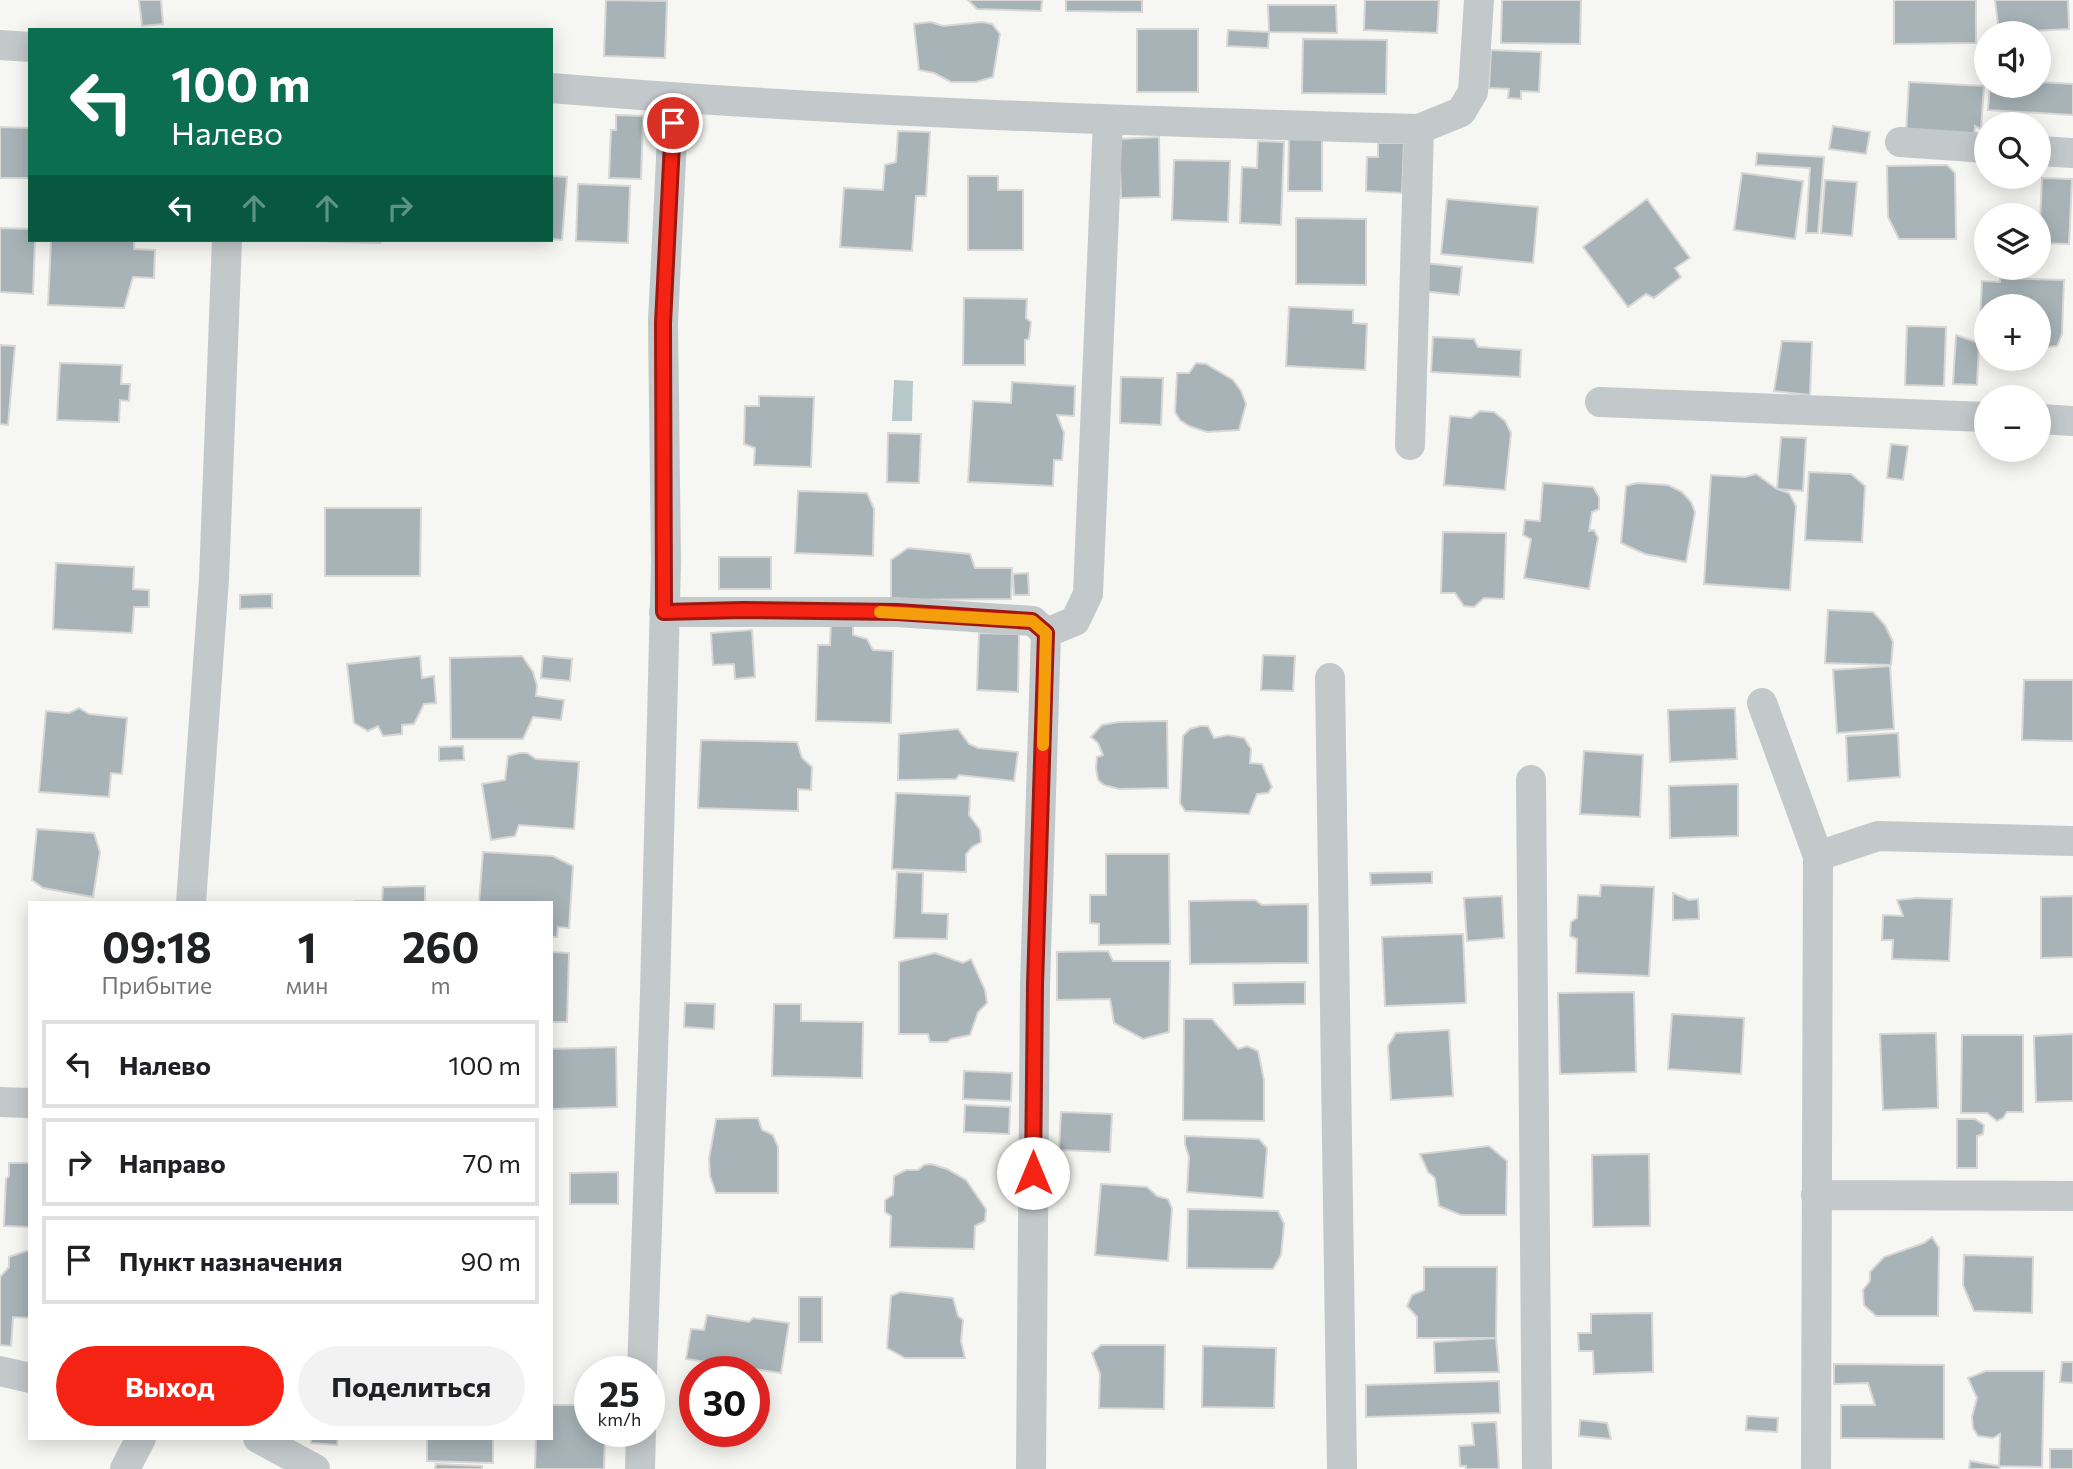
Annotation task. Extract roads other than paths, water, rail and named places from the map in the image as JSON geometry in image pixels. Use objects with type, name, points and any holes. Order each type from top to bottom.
[{"type":"street","points":[[553,88],[674,98],[1108,120],[1419,129],[1461,112],[1473,92],[1479,0]]},
{"type":"street","points":[[0,45],[28,47]]},
{"type":"street","points":[[642,1356],[664,612],[663,323],[674,98]]},
{"type":"street","points":[[1046,633],[1075,621],[1088,594],[1108,120]]},
{"type":"street","points":[[1410,445],[1419,129]]},
{"type":"street","points":[[1900,142],[1974,147]]},
{"type":"street","points":[[2051,151],[2073,153]]},
{"type":"street","points":[[191,901],[214,579],[227,242]]},
{"type":"street","points":[[1600,402],[1974,417]]},
{"type":"street","points":[[2051,420],[2073,421]]},
{"type":"street","points":[[664,612],[897,612],[1032,621],[1046,633]]},
{"type":"street","points":[[1031,1469],[1035,985],[1046,633]]},
{"type":"street","points":[[1330,678],[1342,1469]]},
{"type":"street","points":[[1762,704],[1818,856],[1816,1469]]},
{"type":"street","points":[[1531,780],[1537,1469]]},
{"type":"street","points":[[1818,856],[1878,836],[2073,841]]},
{"type":"street","points":[[0,1102],[28,1103]]},
{"type":"street","points":[[1816,1195],[2073,1195]]},
{"type":"street","points":[[0,1371],[28,1378]]},
{"type":"street","points":[[125,1469],[140,1440]]},
{"type":"street","points":[[262,1440],[315,1469]]},
{"type":"street","points":[[640,1469],[641,1447]]}]
